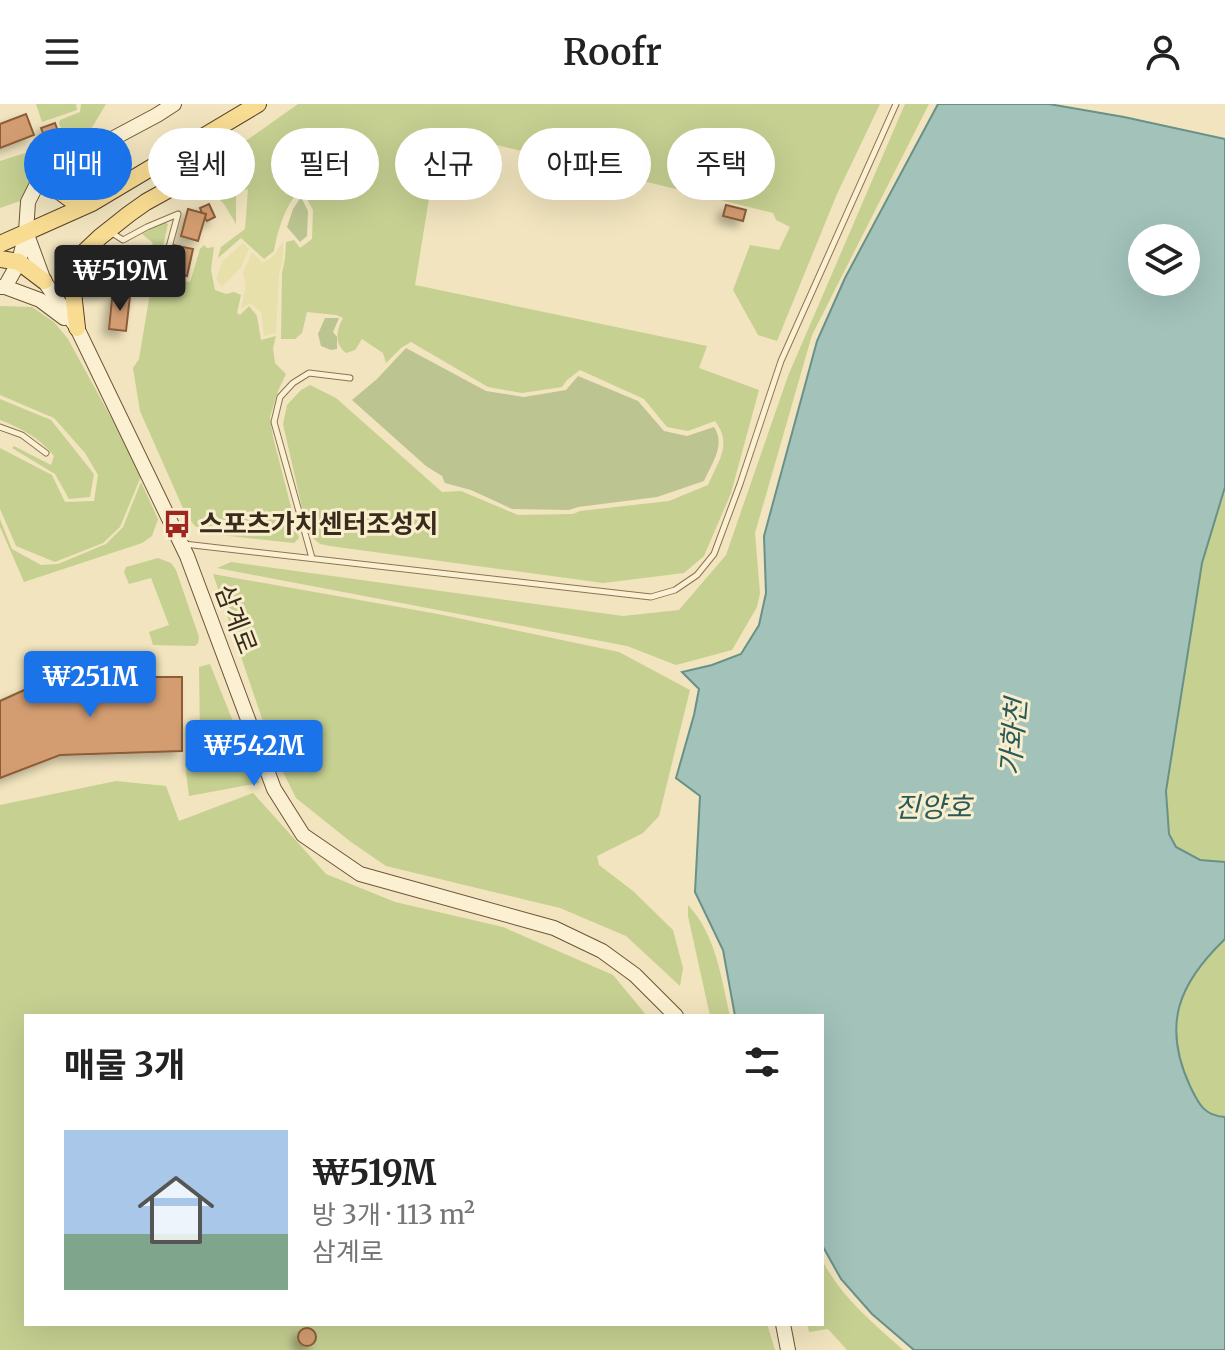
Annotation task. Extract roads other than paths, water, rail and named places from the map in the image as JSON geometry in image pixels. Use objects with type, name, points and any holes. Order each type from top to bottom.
[{"type":"main road","points":[[220,128],[258,104]]},
{"type":"main road","points":[[3,241],[92,203],[148,170]]},
{"type":"main road","points":[[76,200],[92,203]]},
{"type":"main road","points":[[77,328],[72,283],[80,256],[150,200]]},
{"type":"main road","points":[[0,259],[19,262],[44,281]]},
{"type":"street","name":"삼계로","points":[[132,128],[174,104]]},
{"type":"street","name":"삼계로","points":[[29,200],[26,232],[44,281],[77,328],[182,544],[274,789],[303,835],[360,874],[554,928],[602,951],[635,975],[674,1014]]},
{"type":"street","points":[[26,232],[19,262],[2,287],[40,300],[77,328]]},
{"type":"street","points":[[783,1326],[788,1350]]},
{"type":"lane","points":[[182,544],[651,597],[675,590],[697,575],[714,554],[781,361],[896,104]]},
{"type":"lane","points":[[109,231],[123,240],[178,214],[165,262]]},
{"type":"lane","points":[[312,558],[274,422],[280,397],[293,383],[309,373],[350,378]]},
{"type":"lane","points":[[0,427],[22,435],[46,453]]},
{"type":"water","name":"진양호","points":[[938,104],[1049,104],[1225,139],[1225,487],[1202,563],[1166,791],[1169,834],[1176,847],[1200,860],[1225,862],[1225,939],[1196,972],[1186,989],[1176,1025],[1182,1064],[1196,1098],[1207,1111],[1225,1117],[1225,1350],[914,1350],[872,1314],[841,1279],[824,1249],[824,1014],[735,1014],[723,950],[695,892],[700,796],[676,778],[699,689],[682,672],[741,654],[759,625],[766,593],[764,536],[817,341],[845,278]]},
{"type":"place","name":"스포츠가치센터조성지","points":[[177,524]]},
{"type":"water label","name":"가화천","points":[[1013,737]]}]
